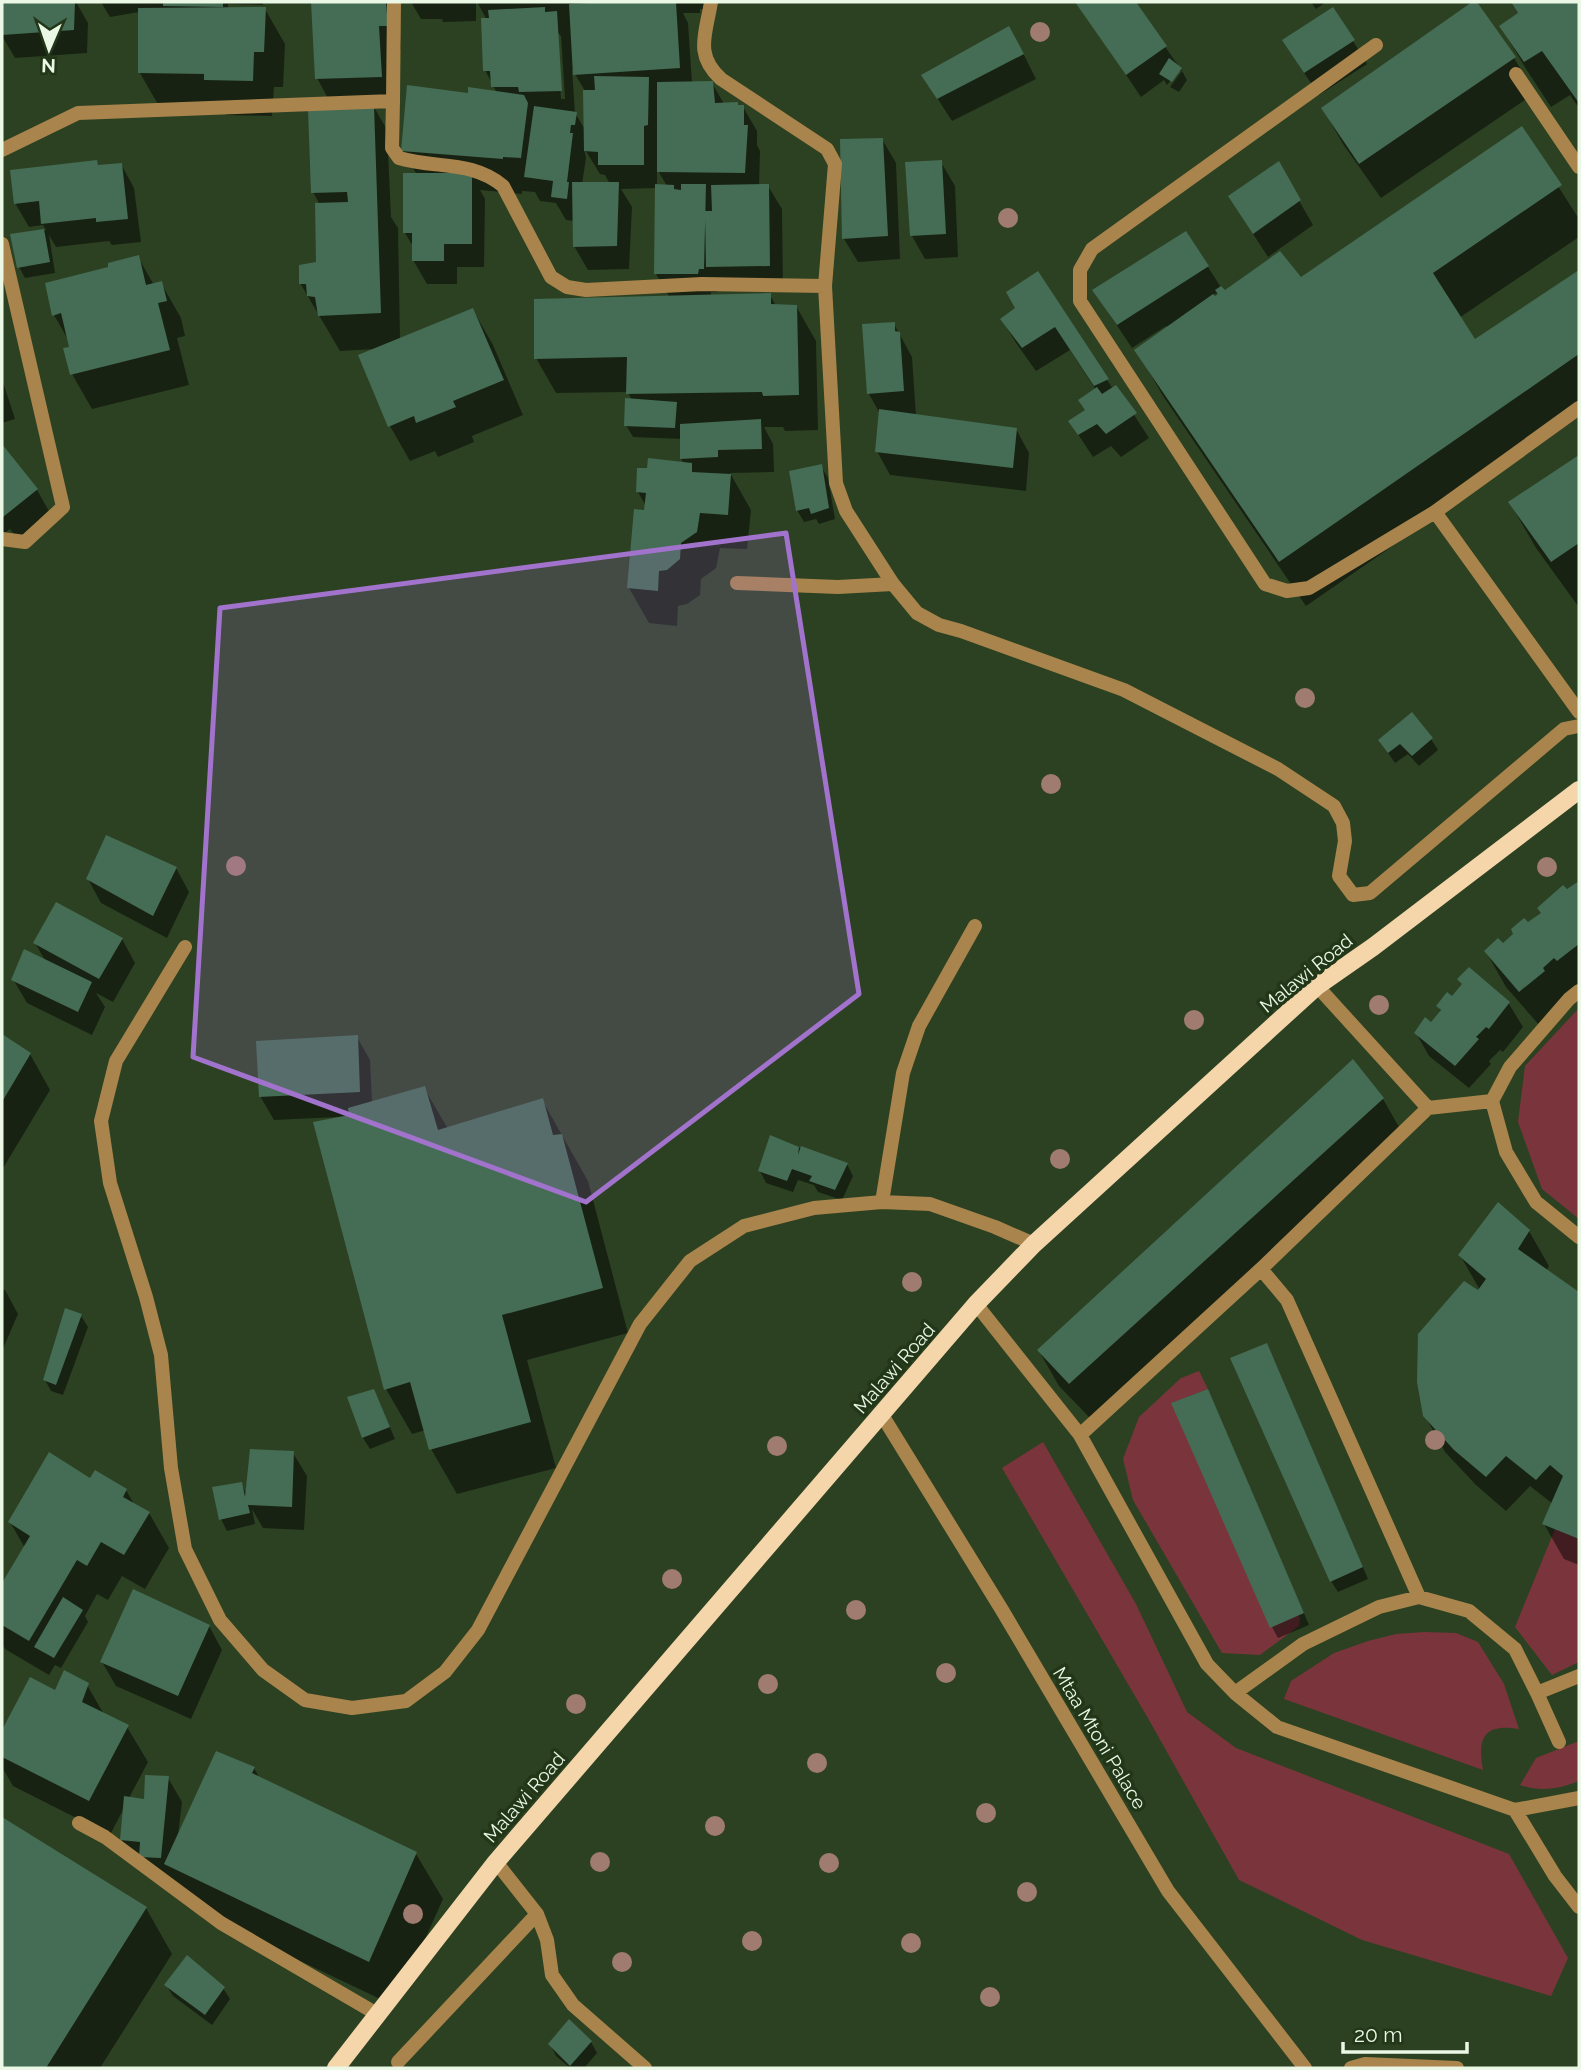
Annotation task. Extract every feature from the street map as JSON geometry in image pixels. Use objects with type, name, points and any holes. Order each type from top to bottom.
[{"type":"main road","name":"Malawi Road","points":[[336,2068],[496,1862],[976,1304],[1034,1244],[1317,986],[1373,947],[1579,790]]},
{"type":"street","points":[[394,2],[392,148],[399,158],[481,170],[493,178],[502,186],[551,277],[567,287],[586,290],[702,284],[825,286]]},
{"type":"street","points":[[711,2],[703,54],[709,68],[721,79],[827,149],[835,164],[825,286],[836,484],[846,511],[893,584],[917,613],[939,625],[1124,690],[1278,769],[1334,806],[1343,823],[1345,841],[1339,876],[1353,895],[1370,893],[1564,729],[1579,726]]},
{"type":"street","points":[[1377,46],[1092,250],[1080,270],[1080,301],[1265,584],[1287,591],[1309,588],[1435,512],[1579,408]]},
{"type":"street","points":[[1516,74],[1579,167]]},
{"type":"street","points":[[2,150],[78,113],[393,101]]},
{"type":"street","points":[[2,243],[63,507],[24,542],[2,539]]},
{"type":"street","points":[[1435,512],[1579,712]]},
{"type":"street","points":[[737,583],[838,587],[893,584]]},
{"type":"street","points":[[882,1202],[903,1073],[919,1026],[975,926]]},
{"type":"street","points":[[185,947],[116,1061],[101,1121],[110,1183],[146,1297],[161,1355],[171,1468],[185,1549],[220,1620],[263,1670],[305,1700],[352,1709],[405,1701],[445,1672],[478,1630],[640,1324],[690,1261],[744,1226],[814,1208],[882,1202],[930,1204],[1034,1244]]},
{"type":"street","points":[[1317,986],[1428,1108]]},
{"type":"street","points":[[1579,991],[1510,1067],[1492,1101],[1506,1152],[1536,1202],[1579,1237]]},
{"type":"street","points":[[1080,1435],[1261,1269],[1428,1108],[1492,1101]]},
{"type":"street","points":[[1261,1269],[1287,1300],[1419,1597]]},
{"type":"street","points":[[976,1304],[1080,1435],[1207,1664],[1235,1693],[1277,1727],[1515,1810],[1579,1798]]},
{"type":"street","name":"Mtaa Mtoni Palace","points":[[882,1415],[1002,1610],[1168,1891],[1306,2068]]},
{"type":"street","points":[[1235,1693],[1303,1644],[1379,1607],[1419,1597],[1469,1611],[1515,1649],[1559,1742]]},
{"type":"street","points":[[1536,1693],[1579,1676]]},
{"type":"street","points":[[1515,1810],[1555,1876],[1579,1907]]},
{"type":"street","points":[[79,1823],[105,1837],[222,1923],[377,2014]]},
{"type":"street","points":[[496,1862],[537,1914],[547,1940],[552,1975],[573,2005],[645,2068]]},
{"type":"street","points":[[398,2062],[537,1914]]},
{"type":"street","points":[[1351,2068],[1364,2064],[1457,2068]]},
{"type":"highlighted area","points":[[786,533],[859,994],[586,1202],[193,1057],[220,608]]},
{"type":"shaded area","points":[[1579,1008],[1579,1219],[1542,1189],[1518,1122],[1525,1066]]},
{"type":"shaded area","points":[[1199,1371],[1208,1389],[1172,1403],[1300,1618],[1299,1626],[1260,1655],[1222,1653],[1133,1500],[1123,1459],[1139,1417],[1181,1378]]},
{"type":"shaded area","points":[[1043,1442],[1136,1604],[1187,1712],[1236,1748],[1509,1854],[1568,1958],[1551,1996],[1362,1940],[1239,1880],[1002,1468]]},
{"type":"shaded area","points":[[1555,1529],[1579,1539],[1579,1662],[1552,1675],[1515,1627]]},
{"type":"shaded area","points":[[1456,1633],[1478,1642],[1504,1684],[1519,1729],[1498,1728],[1486,1735],[1481,1749],[1483,1770],[1284,1699],[1291,1681],[1334,1653],[1396,1634]]},
{"type":"shaded area","points":[[1579,1741],[1579,1781],[1550,1789],[1520,1785],[1536,1758]]},
{"type":"building","points":[[2,2],[75,2],[74,30],[2,35]]},
{"type":"building","points":[[163,2],[223,2],[223,7],[163,6]]},
{"type":"building","points":[[311,2],[386,2],[388,26],[379,26],[382,77],[315,79]]},
{"type":"building","points":[[676,2],[680,68],[573,75],[569,4]]},
{"type":"building","points":[[1075,2],[1136,2],[1167,46],[1126,75]]},
{"type":"building","points":[[1472,2],[1477,2],[1516,57],[1359,164],[1321,108]]},
{"type":"building","points":[[1511,2],[1579,2],[1579,103],[1542,51],[1524,62],[1499,26],[1518,13]]},
{"type":"building","points":[[266,7],[264,52],[254,52],[253,81],[204,80],[204,74],[138,73],[138,8]]},
{"type":"building","points":[[545,7],[545,12],[557,11],[562,91],[519,92],[518,87],[491,87],[490,71],[483,71],[481,18],[489,18],[488,10]]},
{"type":"building","points":[[1333,7],[1355,40],[1304,73],[1282,40]]},
{"type":"building","points":[[1009,26],[1024,54],[937,99],[921,75]]},
{"type":"building","points":[[1169,58],[1182,68],[1172,82],[1159,74]]},
{"type":"building","points":[[594,76],[649,77],[648,125],[644,126],[644,165],[598,165],[598,152],[584,151],[583,90],[595,90]]},
{"type":"building","points":[[713,81],[715,103],[738,102],[738,105],[744,105],[744,125],[748,125],[745,173],[657,172],[657,82]]},
{"type":"building","points":[[407,85],[468,93],[468,87],[524,95],[528,103],[521,158],[401,151]]},
{"type":"building","points":[[374,105],[381,313],[318,316],[315,297],[307,296],[306,284],[299,284],[299,265],[316,262],[315,203],[348,202],[347,192],[311,193],[308,109]]},
{"type":"building","points":[[534,106],[577,112],[575,125],[571,125],[570,133],[573,133],[567,199],[551,197],[553,181],[524,177]]},
{"type":"building","points":[[1522,126],[1562,185],[1433,273],[1475,339],[1579,270],[1579,354],[1279,562],[1134,350],[1213,294],[1218,294],[1215,290],[1221,286],[1225,290],[1280,251],[1301,277]]},
{"type":"building","points":[[883,138],[888,236],[842,239],[840,139]]},
{"type":"building","points":[[97,160],[98,165],[122,163],[128,219],[96,222],[96,218],[41,224],[39,201],[14,204],[10,170]]},
{"type":"building","points":[[942,160],[946,234],[910,236],[905,162]]},
{"type":"building","points":[[1279,161],[1301,200],[1253,234],[1228,196]]},
{"type":"building","points":[[403,173],[472,173],[472,244],[444,244],[444,261],[412,261],[412,233],[403,233]]},
{"type":"building","points":[[572,182],[619,182],[617,246],[573,247]]},
{"type":"building","points":[[655,184],[674,185],[674,189],[681,190],[681,184],[706,184],[704,269],[699,269],[698,274],[654,274]]},
{"type":"building","points":[[769,184],[770,266],[706,267],[705,211],[712,211],[711,185]]},
{"type":"building","points":[[44,229],[50,262],[17,268],[10,234]]},
{"type":"building","points":[[1186,231],[1209,266],[1117,325],[1092,290]]},
{"type":"building","points":[[139,255],[146,285],[162,281],[167,301],[158,303],[170,350],[70,375],[63,348],[69,347],[61,313],[52,316],[45,283],[108,267],[108,263]]},
{"type":"building","points":[[1038,271],[1109,379],[1094,386],[1055,327],[1022,348],[1000,319],[1015,308],[1006,292]]},
{"type":"building","points":[[771,293],[771,304],[797,305],[799,395],[763,396],[762,392],[626,394],[627,357],[534,359],[534,299]]},
{"type":"building","points":[[473,308],[504,380],[453,401],[456,407],[416,423],[414,416],[388,427],[358,355]]},
{"type":"building","points":[[895,322],[895,331],[900,332],[904,391],[867,394],[862,324]]},
{"type":"building","points":[[1116,385],[1137,413],[1106,434],[1097,424],[1078,435],[1068,421],[1085,410],[1078,400],[1097,387],[1102,394]]},
{"type":"building","points":[[625,398],[677,402],[675,428],[624,426]]},
{"type":"building","points":[[879,409],[1017,428],[1013,468],[875,452]]},
{"type":"building","points":[[761,419],[762,449],[718,450],[718,457],[680,459],[680,424]]},
{"type":"building","points":[[2,444],[38,489],[3,517],[2,515]]},
{"type":"building","points":[[1579,455],[1579,543],[1551,562],[1508,502]]},
{"type":"building","points":[[648,458],[692,463],[692,472],[731,474],[728,515],[700,513],[697,532],[681,543],[680,559],[667,570],[659,571],[658,591],[627,588],[634,509],[644,510],[646,493],[636,492],[637,468],[647,468]]},
{"type":"building","points":[[822,464],[829,508],[811,514],[809,508],[796,511],[789,471]]},
{"type":"building","points":[[1412,712],[1433,738],[1412,756],[1400,744],[1388,753],[1378,740]]},
{"type":"building","points":[[106,835],[177,867],[153,916],[86,879]]},
{"type":"building","points":[[1579,881],[1579,944],[1557,961],[1554,958],[1543,968],[1545,971],[1519,992],[1484,951],[1498,938],[1503,943],[1513,934],[1511,929],[1524,918],[1528,922],[1541,913],[1537,908],[1563,885],[1567,889]]},
{"type":"building","points":[[56,902],[123,938],[99,979],[33,943]]},
{"type":"building","points":[[24,949],[92,982],[78,1012],[11,980]]},
{"type":"building","points":[[1469,967],[1510,1002],[1489,1029],[1486,1027],[1476,1037],[1479,1039],[1455,1066],[1414,1033],[1425,1017],[1431,1022],[1441,1010],[1436,1006],[1447,992],[1452,996],[1462,984],[1457,979]]},
{"type":"building","points":[[2,1034],[31,1053],[2,1102]]},
{"type":"building","points":[[358,1035],[360,1092],[259,1097],[256,1041]]},
{"type":"building","points":[[1353,1059],[1384,1098],[1069,1384],[1037,1350]]},
{"type":"building","points":[[425,1086],[438,1130],[543,1098],[553,1135],[562,1134],[603,1288],[502,1315],[531,1422],[429,1450],[410,1382],[384,1390],[313,1122],[349,1115],[348,1108]]},
{"type":"building","points":[[770,1135],[799,1147],[798,1155],[801,1146],[848,1163],[835,1190],[809,1181],[812,1176],[792,1169],[787,1181],[758,1171]]},
{"type":"building","points":[[1498,1202],[1530,1230],[1518,1249],[1579,1292],[1579,1539],[1542,1524],[1563,1476],[1550,1465],[1536,1480],[1506,1456],[1486,1477],[1454,1450],[1423,1416],[1417,1382],[1418,1334],[1464,1281],[1478,1290],[1486,1279],[1458,1255]]},
{"type":"building","points":[[65,1308],[82,1314],[56,1385],[43,1380]]},
{"type":"building","points":[[1267,1343],[1363,1567],[1330,1582],[1230,1358]]},
{"type":"building","points":[[374,1389],[390,1427],[362,1438],[347,1397]]},
{"type":"building","points":[[1208,1389],[1304,1613],[1270,1628],[1171,1403]]},
{"type":"building","points":[[250,1449],[294,1451],[292,1507],[248,1505],[250,1513],[219,1520],[212,1487],[242,1482],[245,1497]]},
{"type":"building","points":[[49,1452],[90,1478],[95,1470],[127,1489],[123,1497],[150,1512],[124,1555],[101,1542],[87,1566],[77,1560],[29,1641],[2,1625],[2,1583],[30,1536],[8,1522]]},
{"type":"building","points":[[133,1589],[210,1625],[178,1696],[100,1662]]},
{"type":"building","points":[[63,1597],[83,1610],[54,1658],[34,1647]]},
{"type":"building","points":[[64,1670],[89,1683],[82,1702],[129,1725],[89,1801],[2,1757],[2,1730],[30,1677],[55,1690]]},
{"type":"building","points":[[216,1751],[255,1767],[252,1773],[417,1852],[369,1962],[164,1864]]},
{"type":"building","points":[[145,1775],[169,1776],[161,1858],[139,1857],[140,1842],[120,1840],[124,1796],[144,1799]]},
{"type":"building","points":[[2,1817],[147,1907],[46,2068],[2,2068]]},
{"type":"building","points":[[187,1955],[225,1987],[205,2015],[164,1985]]},
{"type":"building","points":[[569,2019],[592,2041],[570,2066],[548,2044]]}]
